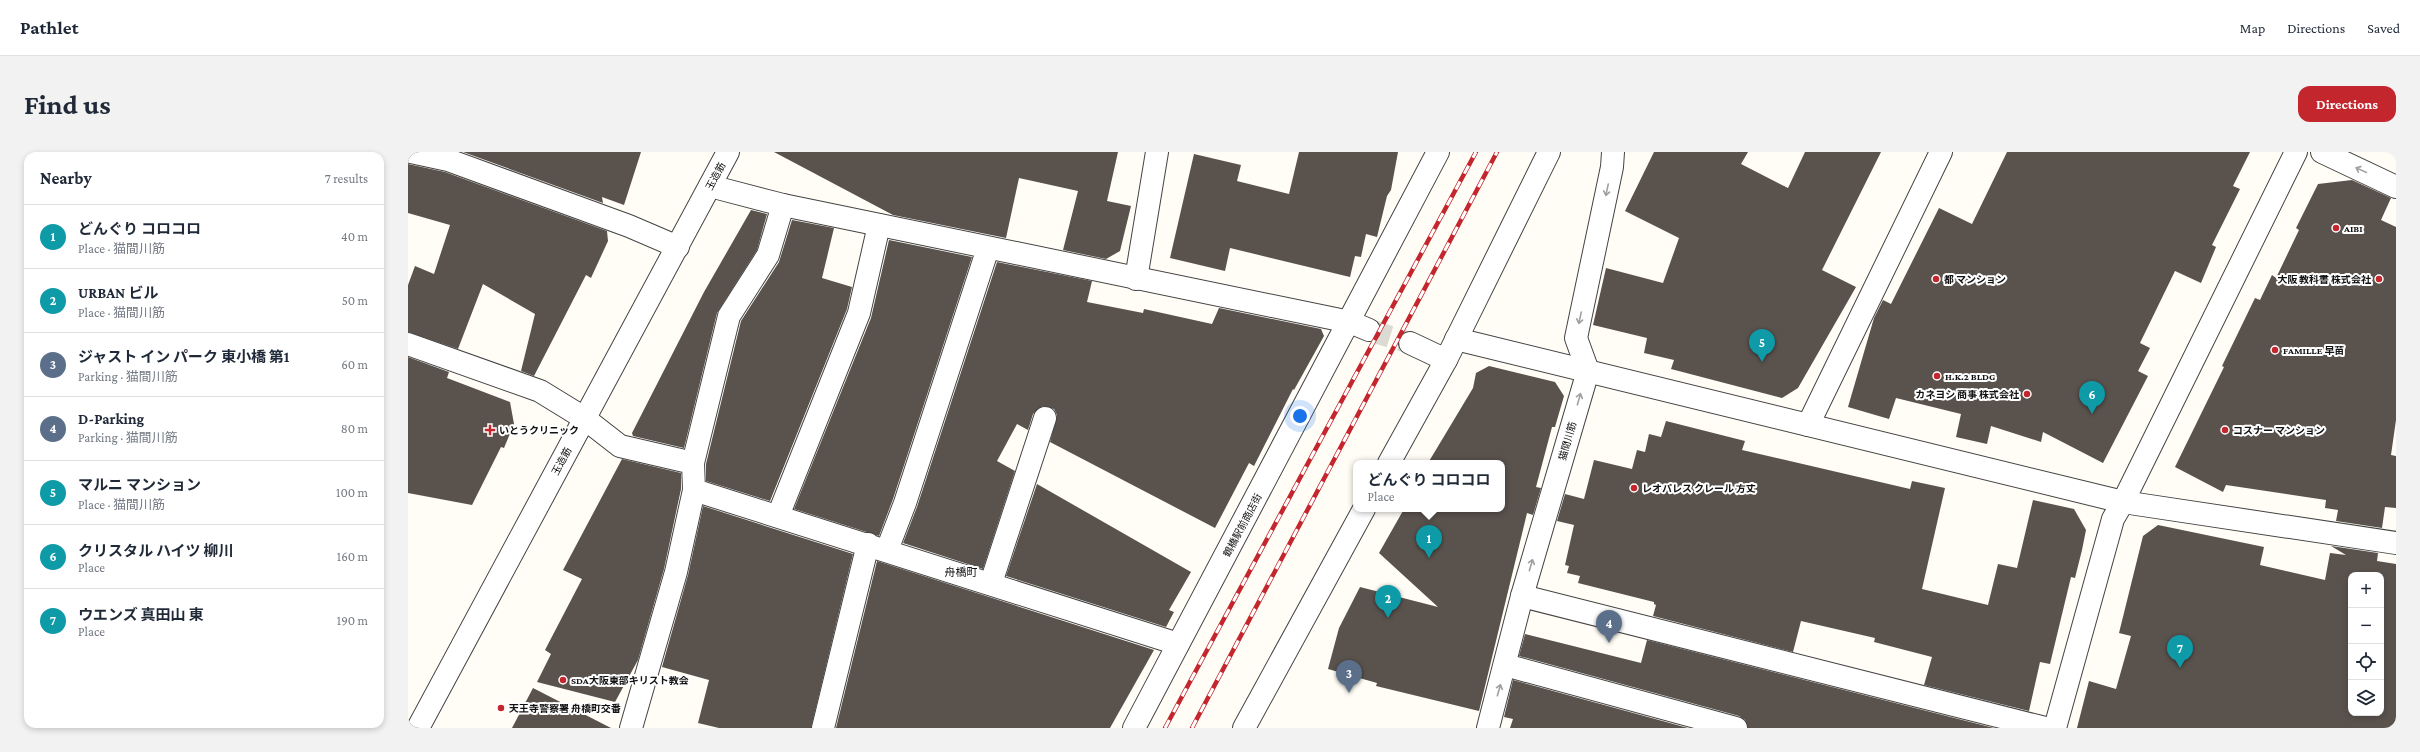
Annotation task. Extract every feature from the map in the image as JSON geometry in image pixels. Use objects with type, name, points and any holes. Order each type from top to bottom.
[{"type":"street","points":[[411,152],[448,160],[629,226],[678,248]]},
{"type":"street","name":"玉造筋","points":[[418,728],[620,349],[678,248],[728,152]]},
{"type":"street","points":[[1136,279],[1156,152]]},
{"type":"street","name":"鶴橋駅前商店街","points":[[1134,728],[1350,322],[1438,152]]},
{"type":"street","points":[[1392,460],[1446,360],[1549,152]]},
{"type":"street","points":[[1588,371],[1576,338],[1612,166],[1613,152]]},
{"type":"street","points":[[1808,425],[1941,152]]},
{"type":"street","points":[[2056,728],[2113,519],[2123,502],[2296,152]]},
{"type":"street","points":[[2322,152],[2396,187]]},
{"type":"street","points":[[710,186],[783,205],[1350,322],[1369,330]]},
{"type":"street","points":[[631,728],[676,572],[694,490],[693,463],[729,316],[768,255],[783,205]]},
{"type":"street","points":[[778,516],[859,313],[879,225]]},
{"type":"street","points":[[823,728],[878,547],[905,503],[988,248]]},
{"type":"street","points":[[1456,339],[2123,502],[2396,543]]},
{"type":"street","points":[[1410,343],[1446,360]]},
{"type":"street","points":[[408,344],[540,391],[584,418],[620,446],[693,463]]},
{"type":"street","name":"猫間川筋","points":[[1488,728],[1506,665],[1522,596],[1588,371]]},
{"type":"street","points":[[991,583],[1045,418]]},
{"type":"street","points":[[694,490],[878,547],[1178,644]]},
{"type":"street","points":[[1244,728],[1362,512]]},
{"type":"street","points":[[1522,596],[2045,728]]},
{"type":"street","points":[[1506,665],[1736,728]]},
{"type":"building","points":[[463,152],[641,152],[624,205],[602,197],[603,203]]},
{"type":"building","points":[[774,152],[1118,152],[1107,201],[1131,206],[1120,251],[1106,259],[1063,250],[1078,191],[1019,178],[1006,238],[893,215]]},
{"type":"building","points":[[1299,152],[1398,152],[1391,190],[1387,196],[1377,237],[1366,234],[1361,257],[1355,256],[1350,277],[1230,248],[1225,271],[1170,258],[1194,154],[1241,165],[1237,181],[1289,194]]},
{"type":"building","points":[[1654,152],[1748,152],[1741,164],[1788,188],[1805,152],[1881,152],[1822,270],[1856,287],[1798,388],[1782,398],[1671,369],[1674,360],[1644,353],[1647,338],[1593,325],[1606,268],[1663,283],[1679,238],[1625,211]]},
{"type":"building","points":[[2007,152],[2250,152],[2233,186],[2240,189],[2212,245],[2216,247],[2201,283],[2175,271],[2140,343],[2150,348],[2138,371],[2148,376],[2103,463],[2043,432],[2041,442],[1991,426],[1987,444],[1956,437],[1961,414],[1896,398],[1889,419],[1848,407],[1874,318],[1883,300],[1891,304],[1939,208],[1972,224]]},
{"type":"building","points":[[408,164],[445,172],[607,231],[608,241],[591,278],[586,275],[534,376],[521,371],[535,314],[483,284],[458,349],[408,332],[408,285],[415,266],[434,274],[450,225],[408,213]]},
{"type":"building","points":[[2352,180],[2391,198],[2381,220],[2396,227],[2396,420],[2391,455],[2396,456],[2396,508],[2385,507],[2382,528],[2336,521],[2338,510],[2325,508],[2326,500],[2226,485],[2223,492],[2175,467],[2224,367],[2222,366],[2255,298],[2260,300],[2272,275],[2276,278],[2299,230],[2296,228],[2318,184]]},
{"type":"building","points":[[751,210],[767,214],[757,250],[717,313],[684,448],[633,436],[632,433],[704,292]]},
{"type":"building","points":[[792,220],[834,228],[822,278],[852,287],[847,309],[770,501],[706,481],[706,464],[741,321],[779,262]]},
{"type":"building","points":[[889,240],[972,257],[893,499],[879,536],[794,509],[871,318]]},
{"type":"building","points":[[997,262],[1092,281],[1087,302],[1143,313],[1144,309],[1212,324],[1219,308],[1321,329],[1324,336],[1294,390],[1293,389],[1254,466],[1249,463],[1215,528],[1050,442],[1057,415],[1054,409],[1043,406],[1033,414],[1028,430],[1017,424],[997,461],[1015,471],[983,569],[903,543],[917,507]]},
{"type":"building","points":[[408,357],[449,372],[447,378],[510,402],[514,424],[504,448],[501,447],[472,505],[408,493]]},
{"type":"building","points":[[1489,366],[1555,382],[1564,396],[1555,427],[1552,427],[1536,487],[1541,488],[1533,515],[1527,513],[1479,711],[1376,686],[1377,683],[1328,669],[1339,628],[1360,587],[1438,607],[1379,553],[1402,512],[1505,512],[1505,460],[1430,460],[1473,388],[1476,373]]},
{"type":"building","points":[[1666,421],[1745,441],[1742,450],[1910,489],[1912,481],[1945,488],[1922,589],[1988,605],[1998,564],[2017,568],[2033,500],[2074,509],[2086,530],[2082,550],[2075,578],[2071,577],[2050,664],[2040,662],[2029,711],[1924,685],[1932,657],[1874,642],[1875,638],[1801,621],[1793,652],[1653,616],[1656,605],[1654,602],[1578,583],[1580,576],[1567,573],[1569,566],[1565,565],[1574,525],[1557,521],[1565,494],[1584,499],[1594,460],[1632,469],[1637,450],[1645,452],[1649,434],[1661,437]]},
{"type":"building","points":[[622,459],[681,473],[681,489],[664,569],[638,660],[615,702],[537,682],[551,654],[545,650],[582,579],[563,570]]},
{"type":"building","points":[[1037,484],[1191,572],[1169,610],[1174,612],[1166,627],[1006,576]]},
{"type":"building","points":[[703,506],[853,554],[811,728],[719,728],[698,723],[709,680],[662,667],[688,575]]},
{"type":"building","points":[[2158,525],[2264,547],[2260,565],[2325,580],[2330,553],[2346,555],[2331,546],[2378,553],[2377,561],[2396,564],[2396,728],[2077,728],[2089,681],[2116,689],[2131,636],[2119,633],[2143,536]]},
{"type":"building","points":[[877,561],[1154,650],[1110,728],[836,728]]},
{"type":"building","points":[[1525,634],[1641,663],[1647,640],[1994,728],[1748,728],[1745,720],[1739,716],[1519,656]]},
{"type":"building","points":[[1513,680],[1688,728],[1510,728],[1513,719],[1504,717]]},
{"type":"building","points":[[533,688],[611,728],[512,728]]},
{"type":"tunnel","points":[[1369,330],[1410,343]]},
{"type":"railway","points":[[1165,728],[1476,152]]},
{"type":"railway","points":[[1192,728],[1497,152]]},
{"type":"place","name":"AIBI","points":[[2336,228]]},
{"type":"place","name":"都 マンション","points":[[1936,279]]},
{"type":"place","name":"大阪 教科書 株式会社","points":[[2379,279]]},
{"type":"place","name":"FAMILLE 早苗","points":[[2275,350]]},
{"type":"place","name":"マルニ マンション","points":[[1762,362]]},
{"type":"place","name":"H.K.2 BLDG","points":[[1937,376]]},
{"type":"place","name":"カネヨシ 商事 株式会社","points":[[2027,394]]},
{"type":"place","name":"クリスタル ハイツ 柳川","points":[[2092,414]]},
{"type":"place","name":"いとうクリニック","points":[[490,430]]},
{"type":"place","name":"コスナー マンション","points":[[2225,430]]},
{"type":"place","name":"レオパレス クレール 方丈","points":[[1634,488]]},
{"type":"place","name":"どんぐり コロコロ","points":[[1429,558]]},
{"type":"place","name":"URBAN ビル","points":[[1388,618]]},
{"type":"place","name":"D-Parking","points":[[1609,643]]},
{"type":"place","name":"ウエンズ 真田山 東","points":[[2180,668]]},
{"type":"place","name":"SDA大阪東部キリスト教会","points":[[563,680]]},
{"type":"place","name":"ジャスト イン パーク 東小橋 第1","points":[[1349,693]]},
{"type":"place","name":"天王寺警察署 舟橋町交番","points":[[501,708]]},
{"type":"district","name":"舟橋町","points":[[961,572]]}]
